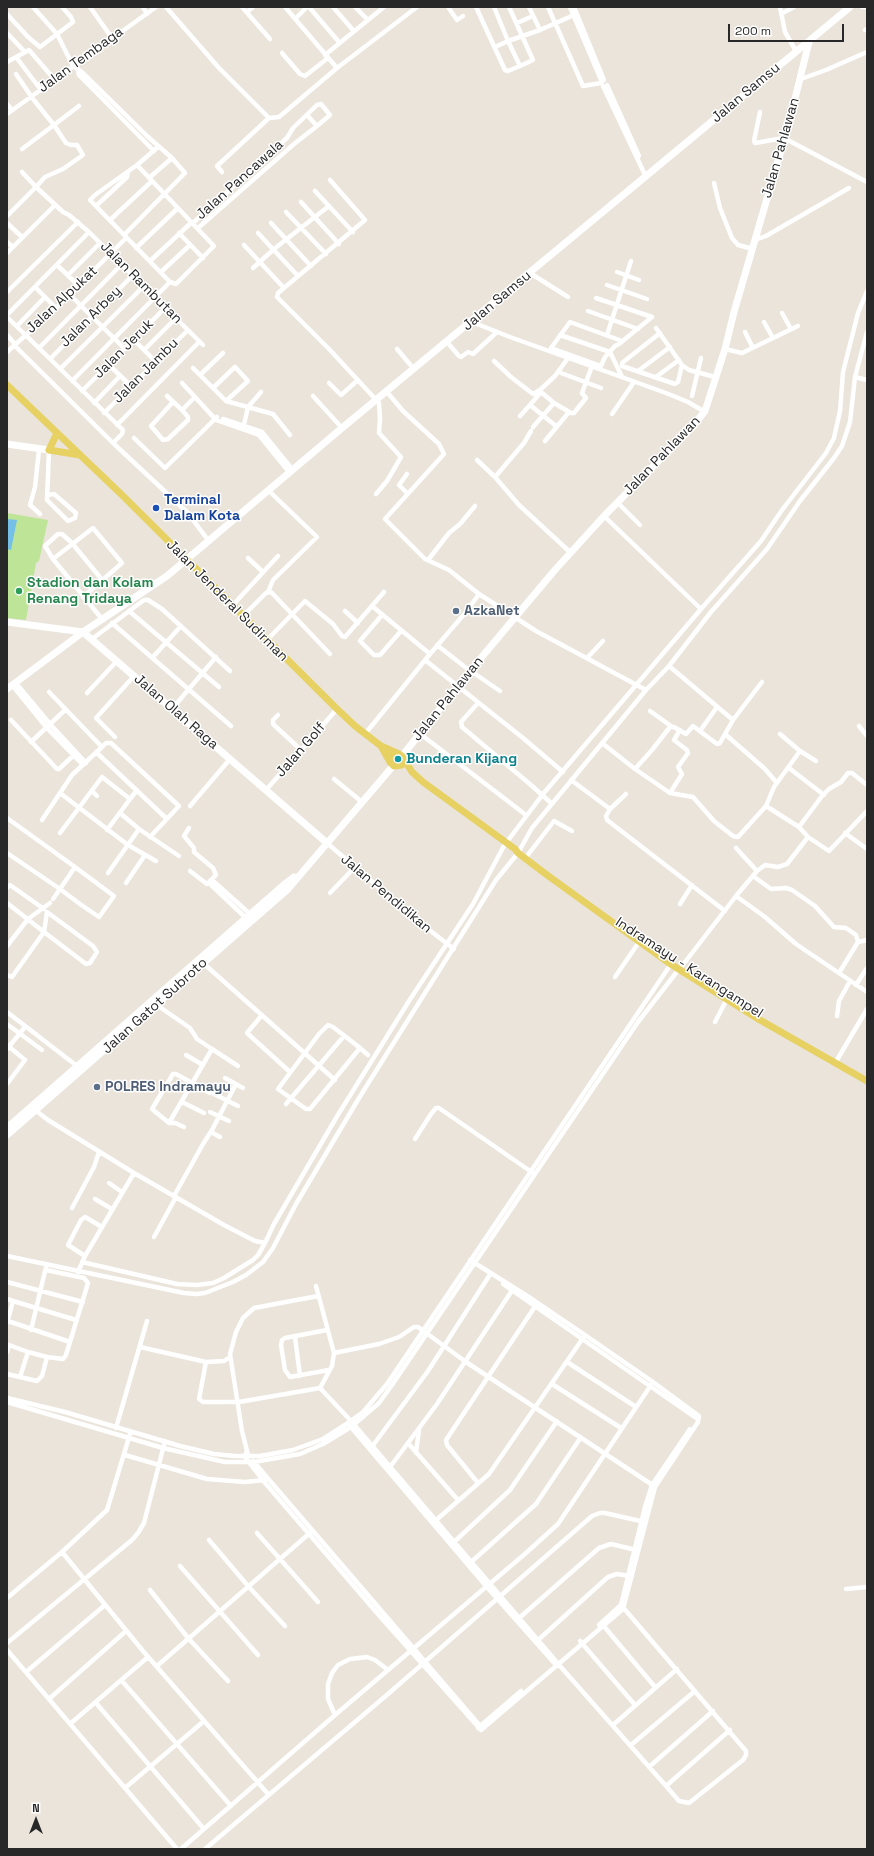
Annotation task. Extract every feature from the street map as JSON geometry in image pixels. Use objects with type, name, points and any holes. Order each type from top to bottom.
[{"type":"main road","name":"Jalan Jenderal Sudirman","points":[[7,385],[80,455],[336,709],[381,746]]},
{"type":"main road","points":[[57,433],[49,450],[80,455]]},
{"type":"main road","points":[[381,746],[402,756],[412,772]]},
{"type":"main road","points":[[381,746],[393,765],[412,772]]},
{"type":"main road","points":[[393,765],[392,756],[402,756]]},
{"type":"main road","points":[[393,765],[402,765],[402,756]]},
{"type":"main road","name":"Indramayu - Karangampel","points":[[412,772],[639,942],[676,966],[837,1062],[867,1077]]},
{"type":"main road","name":"Indramayu - Karangampel","points":[[517,851],[527,856],[676,966]]},
{"type":"main road","points":[[676,966],[727,1000],[837,1062],[867,1081]]},
{"type":"street","points":[[33,7],[57,34],[76,69],[82,72],[145,138],[172,158],[110,220]]},
{"type":"street","points":[[7,14],[38,47],[41,47],[73,22],[71,17],[62,7]]},
{"type":"street","points":[[90,7],[112,38]]},
{"type":"street","points":[[143,7],[147,14]]},
{"type":"street","name":"Jalan Tembaga","points":[[7,114],[33,99],[41,90],[55,80],[76,69],[112,38],[156,7]]},
{"type":"street","points":[[242,7],[270,39]]},
{"type":"street","points":[[247,12],[253,7]]},
{"type":"street","points":[[285,7],[337,68]]},
{"type":"street","points":[[295,19],[308,7],[338,42]]},
{"type":"street","points":[[333,7],[353,30]]},
{"type":"street","points":[[356,7],[367,19]]},
{"type":"street","points":[[222,172],[217,166],[269,118],[279,117],[337,68],[417,7]]},
{"type":"street","points":[[448,7],[457,20],[463,16]]},
{"type":"street","points":[[476,7],[506,71],[533,59],[509,7]]},
{"type":"street","points":[[494,7],[520,66]]},
{"type":"street","points":[[529,7],[540,30]]},
{"type":"street","points":[[548,7],[583,86],[603,83]]},
{"type":"street","points":[[570,7],[575,15],[603,83],[647,176]]},
{"type":"street","points":[[574,7],[575,15]]},
{"type":"street","points":[[780,7],[785,32],[796,51]]},
{"type":"street","points":[[781,14],[794,7]]},
{"type":"street","name":"Jalan Samsu","points":[[12,685],[83,632],[148,590],[186,560],[342,428],[472,322],[850,7]]},
{"type":"street","points":[[862,7],[867,7]]},
{"type":"street","points":[[167,8],[219,68],[269,118]]},
{"type":"street","points":[[282,53],[300,74],[305,76],[338,42],[381,8]]},
{"type":"street","points":[[495,47],[575,15]]},
{"type":"street","points":[[516,23],[533,16]]},
{"type":"street","points":[[7,33],[24,51]]},
{"type":"street","name":"Jalan Pahlawan","points":[[402,756],[457,686],[571,552],[704,412],[710,400],[715,377],[725,349],[734,312],[801,79],[809,42]]},
{"type":"street","points":[[7,62],[24,51],[30,50],[55,80]]},
{"type":"street","points":[[801,79],[867,52]]},
{"type":"street","points":[[16,57],[41,90]]},
{"type":"street","points":[[7,216],[45,177],[63,169],[83,155],[77,145],[71,145],[66,142],[16,74]]},
{"type":"street","points":[[7,104],[12,110]]},
{"type":"street","name":"Jalan Pancawala","points":[[150,261],[179,233],[249,173],[319,104],[322,105],[329,113],[329,116],[317,126]]},
{"type":"street","points":[[22,149],[79,106]]},
{"type":"street","points":[[760,112],[754,142],[784,138],[867,182]]},
{"type":"street","points":[[198,228],[262,171],[317,126],[308,115]]},
{"type":"street","points":[[287,137],[294,144]]},
{"type":"street","points":[[145,138],[154,151]]},
{"type":"street","points":[[158,147],[137,166],[90,200],[172,283]]},
{"type":"street","name":"Jalan Alpukat","points":[[7,352],[25,335],[32,331],[111,254],[125,236],[185,174],[172,158]]},
{"type":"street","points":[[72,381],[155,296],[172,283],[179,282],[214,247],[198,228],[137,166]]},
{"type":"street","name":"Jalan Rambutan","points":[[22,172],[55,205],[89,232],[201,343],[117,425]]},
{"type":"street","points":[[96,206],[127,177],[128,172]]},
{"type":"street","points":[[249,173],[254,178]]},
{"type":"street","points":[[330,180],[365,219],[364,222],[277,295],[278,299],[330,350],[377,400],[380,412],[379,433],[401,457],[387,481],[376,494]]},
{"type":"street","points":[[714,183],[720,208],[732,238],[738,245],[753,249]]},
{"type":"street","points":[[755,240],[766,236],[849,188]]},
{"type":"street","points":[[315,191],[353,232]]},
{"type":"street","points":[[301,202],[339,244]]},
{"type":"street","points":[[7,253],[55,205]]},
{"type":"street","points":[[253,268],[274,249],[329,206]]},
{"type":"street","points":[[136,248],[178,208]]},
{"type":"street","points":[[286,212],[326,254]]},
{"type":"street","points":[[8,289],[78,222]]},
{"type":"street","points":[[7,223],[22,238]]},
{"type":"street","points":[[271,223],[311,266]]},
{"type":"street","points":[[89,232],[7,316],[124,432],[113,443]]},
{"type":"street","points":[[179,233],[203,258]]},
{"type":"street","points":[[258,233],[298,276]]},
{"type":"street","points":[[7,242],[13,247]]},
{"type":"street","points":[[68,275],[100,243]]},
{"type":"street","points":[[161,272],[190,245]]},
{"type":"street","points":[[244,245],[284,288]]},
{"type":"street","points":[[607,335],[631,261]]},
{"type":"street","points":[[39,348],[122,264]]},
{"type":"street","points":[[57,265],[79,286]]},
{"type":"street","points":[[618,272],[639,280]]},
{"type":"street","points":[[530,273],[568,297]]},
{"type":"street","name":"Jalan Arbey","points":[[50,359],[133,275]]},
{"type":"street","points":[[606,285],[646,299]]},
{"type":"street","points":[[60,368],[144,286]]},
{"type":"street","points":[[35,287],[56,308]]},
{"type":"street","points":[[46,1267],[78,1271],[184,1293],[196,1294],[205,1293],[219,1288],[246,1275],[263,1262],[270,1252],[361,1087],[450,946],[506,843],[526,815],[701,609],[761,541],[782,510],[823,458],[832,444],[840,411],[844,372],[858,313],[867,291]]},
{"type":"street","points":[[70,295],[125,349]]},
{"type":"street","points":[[17,326],[45,297]]},
{"type":"street","points":[[596,298],[652,317],[610,352],[605,357],[601,366],[551,348],[570,322],[622,341]]},
{"type":"street","name":"Jalan Jeruk","points":[[82,391],[166,307]]},
{"type":"street","points":[[588,311],[638,329]]},
{"type":"street","points":[[782,313],[791,329]]},
{"type":"street","points":[[144,350],[176,318]]},
{"type":"street","points":[[472,322],[666,393],[704,412]]},
{"type":"street","points":[[764,322],[773,338]]},
{"type":"street","points":[[725,349],[740,354],[798,326]]},
{"type":"street","points":[[656,328],[682,365],[689,370],[715,377]]},
{"type":"street","name":"Jalan Jambu","points":[[104,413],[188,330]]},
{"type":"street","points":[[447,342],[461,357],[468,352],[473,354],[497,332]]},
{"type":"street","points":[[745,332],[753,348]]},
{"type":"street","points":[[82,1263],[177,1284],[198,1285],[224,1278],[253,1260],[258,1255],[289,1197],[361,1087],[450,946],[550,803],[602,744],[645,690],[669,666],[711,612],[767,549],[800,501],[842,446],[850,422],[855,377],[867,332]]},
{"type":"street","points":[[660,333],[621,364],[656,378],[677,384],[682,365]]},
{"type":"street","points":[[7,335],[15,345],[113,443],[187,512],[208,540]]},
{"type":"street","points":[[560,335],[610,352],[622,378]]},
{"type":"street","points":[[134,340],[155,361]]},
{"type":"street","points":[[638,371],[670,347]]},
{"type":"street","points":[[397,349],[414,369]]},
{"type":"street","points":[[200,375],[223,353]]},
{"type":"street","points":[[494,362],[533,394],[540,390],[555,376],[568,358]]},
{"type":"street","points":[[692,396],[701,358]]},
{"type":"street","points":[[656,378],[679,360]]},
{"type":"street","points":[[109,365],[131,386]]},
{"type":"street","points":[[520,416],[541,392],[554,403],[569,412],[574,413],[586,398],[582,393],[592,366]]},
{"type":"street","points":[[213,388],[235,367],[248,380],[226,401]]},
{"type":"street","points":[[193,368],[226,401],[273,414],[290,435]]},
{"type":"street","points":[[561,374],[601,388]]},
{"type":"street","points":[[94,403],[120,376]]},
{"type":"street","points":[[855,377],[867,380]]},
{"type":"street","points":[[329,383],[341,395],[358,380]]},
{"type":"street","points":[[612,414],[634,382]]},
{"type":"street","points":[[182,383],[216,418],[259,435],[272,447],[291,471]]},
{"type":"street","points":[[243,428],[248,408],[261,392]]},
{"type":"street","points":[[386,392],[439,444],[444,456],[407,493],[385,519],[428,560],[449,570],[479,594],[515,618],[574,652],[638,684],[645,690]]},
{"type":"street","points":[[167,396],[182,410],[188,420],[168,440],[163,440],[151,426],[173,402]]},
{"type":"street","points":[[313,396],[342,428]]},
{"type":"street","points":[[182,410],[195,397]]},
{"type":"street","points":[[495,477],[524,443],[532,429],[554,403]]},
{"type":"street","points":[[530,405],[556,426]]},
{"type":"street","points":[[545,441],[569,412]]},
{"type":"street","points":[[134,438],[165,468],[216,418]]},
{"type":"street","points":[[7,444],[39,450],[49,450],[47,495],[48,502],[68,521],[75,518],[76,513],[54,494],[47,495]]},
{"type":"street","points":[[39,450],[35,487],[30,505],[40,514]]},
{"type":"street","points":[[477,460],[495,477],[519,505],[571,552]]},
{"type":"street","points":[[407,474],[399,485],[407,493]]},
{"type":"street","points":[[243,616],[268,592],[273,580],[317,537],[268,490]]},
{"type":"street","points":[[618,502],[640,525]]},
{"type":"street","points":[[428,560],[449,533],[460,524],[475,506]]},
{"type":"street","points":[[604,516],[701,609]]},
{"type":"street","points":[[53,559],[91,528],[94,529],[122,563],[83,597]]},
{"type":"street","points":[[102,620],[44,546],[58,534],[62,534],[72,543],[103,581]]},
{"type":"street","points":[[232,606],[278,556]]},
{"type":"street","points":[[248,558],[263,572]]},
{"type":"street","points":[[268,592],[271,592],[330,654]]},
{"type":"street","points":[[267,640],[303,602],[306,602],[332,624],[343,637],[349,634],[384,592]]},
{"type":"street","points":[[365,734],[437,645],[466,612],[479,594]]},
{"type":"street","points":[[92,639],[144,600],[148,600],[162,609],[230,671]]},
{"type":"street","points":[[372,606],[430,654]]},
{"type":"street","points":[[129,611],[219,687]]},
{"type":"street","points":[[345,611],[358,623]]},
{"type":"street","points":[[382,615],[360,641],[374,655],[380,655],[402,631]]},
{"type":"street","points":[[7,622],[83,632]]},
{"type":"street","points":[[112,623],[231,726]]},
{"type":"street","points":[[153,658],[181,626]]},
{"type":"street","name":"Jalan Olah Raga","points":[[83,632],[327,843]]},
{"type":"street","points":[[587,658],[603,641]]},
{"type":"street","points":[[437,645],[470,671],[500,691]]},
{"type":"street","points":[[172,709],[216,657]]},
{"type":"street","points":[[425,660],[563,772]]},
{"type":"street","points":[[87,693],[117,661]]},
{"type":"street","points":[[669,666],[733,720]]},
{"type":"street","points":[[115,737],[96,718],[134,676]]},
{"type":"street","points":[[650,711],[671,726],[686,734],[693,726],[717,744],[720,743],[733,720],[762,682]]},
{"type":"street","points":[[12,685],[74,755],[84,764]]},
{"type":"street","points":[[49,692],[102,747]]},
{"type":"street","points":[[478,703],[461,722],[462,727],[543,795],[550,803]]},
{"type":"street","points":[[700,731],[717,707]]},
{"type":"street","name":"Jalan Golf","points":[[266,790],[336,709]]},
{"type":"street","points":[[31,742],[65,710]]},
{"type":"street","points":[[278,715],[273,720],[273,724],[301,750]]},
{"type":"street","points":[[10,720],[57,769],[60,769],[74,755]]},
{"type":"street","points":[[48,726],[84,764]]},
{"type":"street","points":[[635,769],[671,726]]},
{"type":"street","points":[[859,726],[867,736]]},
{"type":"street","points":[[670,793],[682,774],[678,767],[688,753],[687,750],[674,740],[680,730]]},
{"type":"street","points":[[419,733],[526,815]]},
{"type":"street","points":[[725,734],[743,749],[777,783]]},
{"type":"street","points":[[780,734],[800,751],[816,761]]},
{"type":"street","points":[[42,820],[72,775],[106,743],[111,743],[179,806],[150,837]]},
{"type":"street","points":[[602,744],[670,793],[680,796],[690,796],[696,799],[714,822],[736,837],[741,835],[766,806],[771,792],[800,751]]},
{"type":"street","points":[[97,753],[167,819]]},
{"type":"street","points":[[190,806],[230,759]]},
{"type":"street","name":"Jalan Gatot Subroto","points":[[7,1128],[77,1066],[203,963],[288,889],[393,765]]},
{"type":"street","points":[[789,768],[824,795]]},
{"type":"street","points":[[799,827],[829,789],[841,782],[850,772],[867,786]]},
{"type":"street","points":[[60,833],[102,777],[130,799]]},
{"type":"street","points":[[334,779],[362,802]]},
{"type":"street","points":[[571,780],[610,809]]},
{"type":"street","points":[[107,830],[137,790]]},
{"type":"street","points":[[92,791],[97,796]]},
{"type":"street","points":[[60,793],[128,845],[156,861]]},
{"type":"street","points":[[626,794],[610,809],[606,816],[608,820],[725,911]]},
{"type":"street","points":[[766,806],[799,827],[808,837],[829,851],[867,811]]},
{"type":"street","points":[[120,813],[150,837],[180,856]]},
{"type":"street","points":[[7,818],[114,896],[99,917],[7,853]]},
{"type":"street","points":[[527,856],[554,821],[572,831]]},
{"type":"street","points":[[189,828],[184,836],[194,848],[194,852],[215,870],[216,875],[206,884],[190,871]]},
{"type":"street","points":[[108,873],[139,829]]},
{"type":"street","points":[[845,833],[867,849]]},
{"type":"street","points":[[7,1402],[116,1428],[163,1448],[209,1459],[252,1463],[300,1454],[323,1444],[379,1403],[428,1334],[471,1262],[530,1171],[676,966],[725,911],[757,871],[765,865],[778,867],[787,864],[808,837]]},
{"type":"street","name":"Jalan Pendidikan","points":[[327,843],[354,868],[450,946]]},
{"type":"street","points":[[736,848],[757,871]]},
{"type":"street","points":[[126,883],[145,855]]},
{"type":"street","points":[[53,899],[75,867]]},
{"type":"street","points":[[330,893],[354,868]]},
{"type":"street","name":"Jalan Gatot Subroto","points":[[7,1135],[248,916],[286,883],[300,874]]},
{"type":"street","points":[[754,876],[771,889],[786,888],[792,890],[807,900],[834,927],[852,931],[856,935],[858,942]]},
{"type":"street","points":[[210,882],[248,916]]},
{"type":"street","points":[[7,888],[10,885],[48,912],[93,946],[96,949],[97,954],[90,963],[86,964],[7,903]]},
{"type":"street","points":[[680,904],[692,885]]},
{"type":"street","points":[[736,896],[765,917],[796,944],[867,992]]},
{"type":"street","points":[[7,946],[28,919],[50,903],[44,932],[12,977],[7,975]]},
{"type":"street","points":[[839,973],[858,942],[867,940]]},
{"type":"street","points":[[615,977],[639,942]]},
{"type":"street","points":[[203,963],[335,1080]]},
{"type":"street","points":[[7,1398],[130,1434],[165,1441],[214,1454],[247,1456],[280,1453],[306,1446],[323,1439],[351,1423],[373,1401],[387,1384],[471,1262],[547,1159],[676,966]]},
{"type":"street","points":[[856,985],[867,968]]},
{"type":"street","points":[[837,1016],[839,1001],[850,981]]},
{"type":"street","points":[[715,1022],[727,1000]]},
{"type":"street","points":[[154,1003],[190,1028],[198,1039],[238,1066]]},
{"type":"street","points":[[837,1062],[867,1009]]},
{"type":"street","points":[[7,1012],[77,1066]]},
{"type":"street","points":[[262,1015],[247,1033],[290,1072]]},
{"type":"street","points":[[7,1024],[42,1050]]},
{"type":"street","points":[[360,1048],[310,1109],[306,1109],[278,1088],[327,1026],[333,1027],[360,1048],[368,1055]]},
{"type":"street","points":[[7,1084],[25,1060],[8,1047],[25,1027]]},
{"type":"street","points":[[286,1104],[344,1036]]},
{"type":"street","points":[[169,1123],[212,1049]]},
{"type":"street","points":[[186,1056],[203,1065]]},
{"type":"street","points":[[184,1128],[175,1123],[169,1123],[152,1111],[152,1108],[172,1074],[175,1073],[238,1106]]},
{"type":"street","points":[[225,1078],[243,1088]]},
{"type":"street","points":[[154,1237],[236,1084]]},
{"type":"street","points":[[182,1102],[204,1113]]},
{"type":"street","points":[[415,1139],[431,1114],[436,1108],[438,1108],[535,1175]]},
{"type":"street","points":[[35,1110],[99,1152],[175,1197],[248,1237],[265,1243]]},
{"type":"street","points":[[210,1112],[229,1121]]},
{"type":"street","points":[[211,1132],[220,1137]]},
{"type":"street","points":[[72,1208],[94,1166],[99,1152]]},
{"type":"street","points":[[541,1156],[547,1159]]},
{"type":"street","points":[[78,1271],[85,1256],[134,1173]]},
{"type":"street","points":[[108,1184],[122,1192]]},
{"type":"street","points":[[95,1199],[112,1209]]},
{"type":"street","points":[[85,1256],[68,1245],[81,1220],[85,1217],[102,1228]]},
{"type":"street","points":[[7,1256],[86,1279],[88,1286],[66,1355],[63,1360],[47,1358],[8,1345],[7,1352]]},
{"type":"street","points":[[318,1296],[254,1308],[243,1318],[236,1332],[230,1348],[230,1357],[239,1402],[247,1456],[265,1480],[411,1650],[481,1727],[623,1607],[643,1522],[654,1486],[699,1421],[697,1417],[652,1384],[537,1305],[471,1262]]},
{"type":"street","points":[[31,1330],[46,1267]]},
{"type":"street","points":[[371,1448],[444,1346],[491,1275]]},
{"type":"street","points":[[7,1282],[83,1302]]},
{"type":"street","points":[[316,1286],[334,1353],[333,1363],[320,1388]]},
{"type":"street","points":[[390,1467],[466,1362],[513,1289]]},
{"type":"street","points":[[7,1299],[76,1320]]},
{"type":"street","points":[[13,1301],[7,1322],[70,1342]]},
{"type":"street","points":[[478,1483],[447,1445],[446,1440],[537,1305]]},
{"type":"street","points":[[116,1428],[147,1321]]},
{"type":"street","points":[[334,1353],[380,1344],[400,1337],[414,1327],[423,1330],[466,1362],[654,1486]]},
{"type":"street","points":[[327,1330],[295,1338],[283,1339],[281,1345],[286,1373],[290,1377],[329,1370]]},
{"type":"street","points":[[434,1522],[489,1474],[584,1337]]},
{"type":"street","points":[[295,1338],[300,1376]]},
{"type":"street","points":[[140,1347],[206,1362],[224,1361],[230,1357]]},
{"type":"street","points":[[20,1377],[28,1352]]},
{"type":"street","points":[[7,1374],[35,1382],[39,1380],[47,1358]]},
{"type":"street","points":[[206,1362],[199,1399],[201,1401],[239,1402],[320,1388]]},
{"type":"street","points":[[566,1362],[636,1407]]},
{"type":"street","points":[[552,1384],[621,1428]]},
{"type":"street","points":[[181,1849],[558,1524],[621,1428],[652,1384]]},
{"type":"street","points":[[320,1388],[557,1664],[679,1800],[689,1803],[721,1779],[746,1755],[745,1750],[730,1730],[623,1607]]},
{"type":"street","points":[[453,1542],[510,1490],[557,1421]]},
{"type":"street","points":[[416,1453],[419,1428]]},
{"type":"street","points":[[7,1598],[62,1552],[107,1510],[125,1456],[130,1434]]},
{"type":"street","points":[[470,1562],[536,1504],[581,1437]]},
{"type":"street","points":[[7,1644],[132,1540],[142,1528],[165,1441]]},
{"type":"street","points":[[408,1443],[458,1500]]},
{"type":"street","points":[[371,1448],[390,1467],[434,1522]]},
{"type":"street","points":[[125,1456],[226,1482],[265,1480]]},
{"type":"street","points":[[205,1849],[499,1598],[592,1516],[605,1513],[643,1522]]},
{"type":"street","points":[[157,1666],[280,1560],[310,1532]]},
{"type":"street","points":[[257,1533],[318,1602]]},
{"type":"street","points":[[209,1540],[248,1586],[285,1626]]},
{"type":"street","points":[[518,1619],[599,1548],[611,1544],[636,1550]]},
{"type":"street","points":[[62,1552],[148,1657],[268,1794]]},
{"type":"street","points":[[180,1566],[258,1655]]},
{"type":"street","points":[[537,1641],[608,1577],[617,1574],[630,1576]]},
{"type":"street","points":[[846,1589],[867,1587]]},
{"type":"street","points":[[150,1590],[188,1638],[228,1681]]},
{"type":"street","points":[[26,1672],[105,1605]]},
{"type":"street","points":[[602,1624],[655,1687]]},
{"type":"street","points":[[48,1699],[126,1631]]},
{"type":"street","points":[[581,1642],[635,1705]]},
{"type":"street","points":[[7,1650],[177,1849]]},
{"type":"street","points":[[70,1724],[122,1681],[148,1657]]},
{"type":"street","points":[[335,1715],[328,1699],[328,1684],[332,1673],[338,1665],[350,1658],[367,1657],[375,1660],[388,1670]]},
{"type":"street","points":[[613,1725],[677,1669]]},
{"type":"street","points":[[122,1681],[231,1806]]},
{"type":"street","points":[[631,1745],[695,1691]]},
{"type":"street","points":[[96,1702],[204,1829]]},
{"type":"street","points":[[649,1767],[713,1711]]},
{"type":"street","points":[[125,1788],[204,1720]]},
{"type":"street","points":[[666,1786],[730,1730]]},
{"type":"green space","name":"Stadion dan Kolam Renang Tridaya","points":[[7,513],[48,520],[39,561],[36,563],[26,620],[7,618]]},
{"type":"water","points":[[7,519],[17,520],[11,550],[7,549]]},
{"type":"place","name":"Terminal Dalam Kota","points":[[156,508]]},
{"type":"place","name":"Stadion dan Kolam Renang Tridaya","points":[[19,591]]},
{"type":"place","name":"AzkaNet","points":[[456,611]]},
{"type":"place","name":"Bunderan Kijang","points":[[398,759]]},
{"type":"place","name":"POLRES Indramayu","points":[[97,1087]]}]
